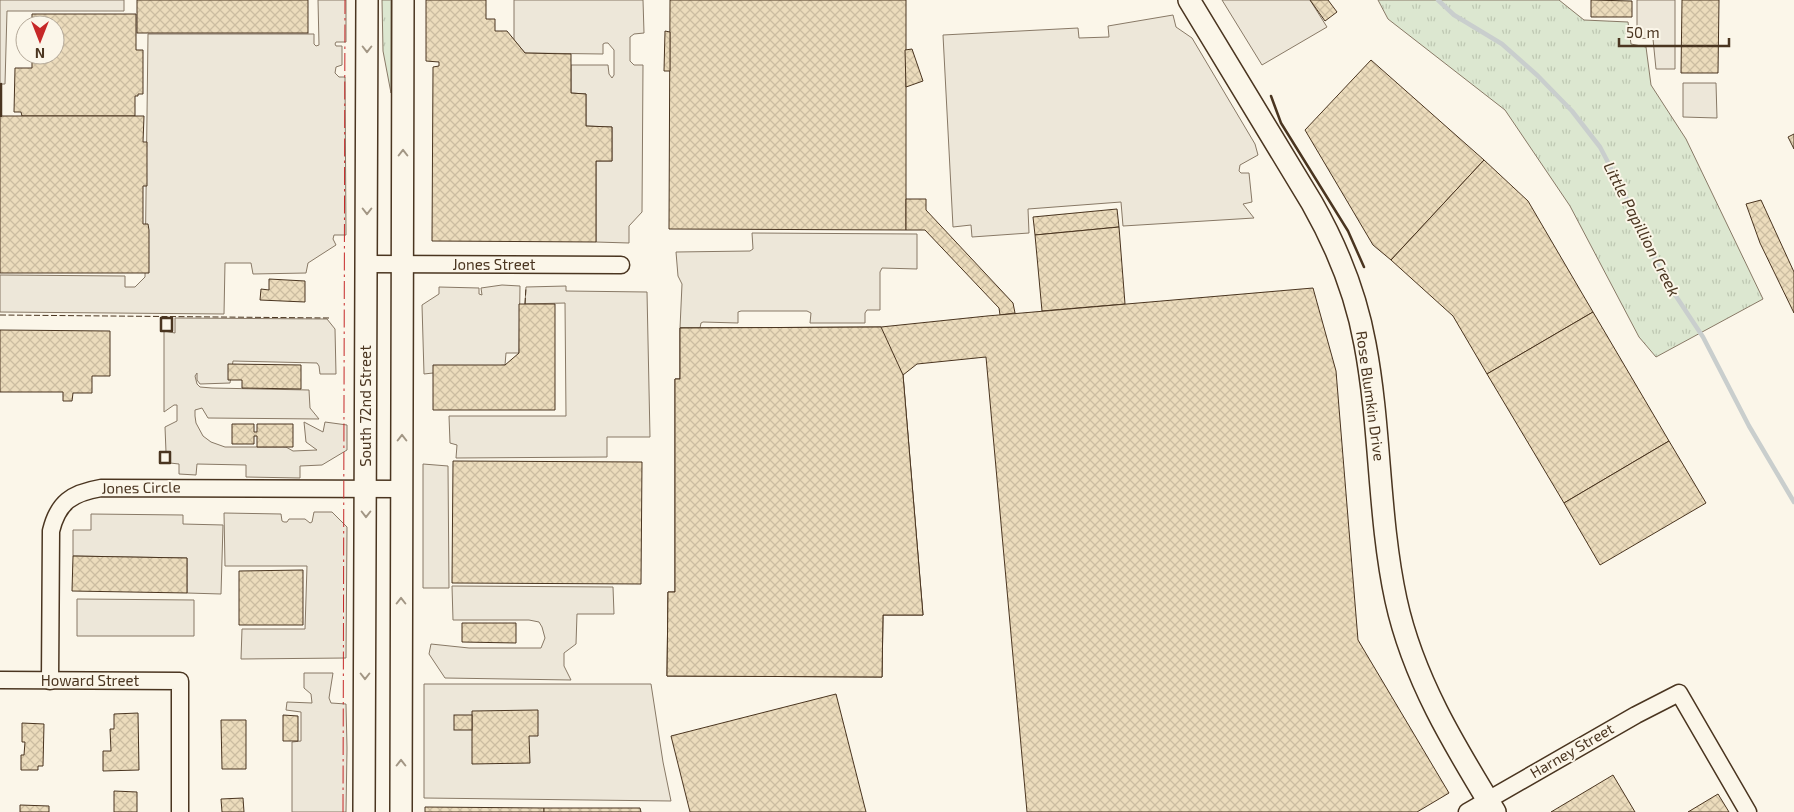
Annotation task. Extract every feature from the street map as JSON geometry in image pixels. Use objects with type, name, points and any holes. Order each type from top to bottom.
[{"type":"main road","name":"South 72nd Street","points":[[364,812],[367,0]]},
{"type":"main road","points":[[401,812],[403,0]]},
{"type":"main road","name":"Rose Blumkin Drive","points":[[1190,0],[1326,227],[1344,268],[1359,318],[1370,372],[1389,556],[1402,622],[1421,679],[1439,715],[1491,806]]},
{"type":"street","name":"Jones Street","points":[[367,264],[621,265]]},
{"type":"street","name":"Jones Circle","points":[[50,681],[51,531],[59,509],[76,494],[100,488],[402,489]]},
{"type":"street","name":"Howard Street","points":[[0,680],[180,681],[180,812]]},
{"type":"street","name":"Harney Street","points":[[1466,812],[1491,806],[1636,715],[1678,693],[1748,812]]},
{"type":"green space","points":[[382,0],[391,0],[391,93],[383,51]]},
{"type":"green space","points":[[1378,0],[1559,0],[1584,20],[1628,22],[1631,44],[1646,47],[1651,85],[1686,139],[1763,299],[1656,357],[1639,337],[1570,206],[1505,110],[1388,19]]},
{"type":"shaded area","points":[[0,0],[124,0],[124,11],[7,11],[5,84],[0,84]]},
{"type":"shaded area","points":[[318,0],[346,0],[346,42],[336,42],[335,44],[336,46],[342,46],[342,65],[336,67],[335,73],[339,77],[345,77],[346,235],[334,235],[333,239],[336,245],[308,263],[306,273],[253,274],[251,263],[225,263],[224,314],[0,312],[0,275],[125,276],[125,287],[135,287],[145,277],[148,34],[314,34],[314,44],[316,46],[319,45]]},
{"type":"shaded area","points":[[514,0],[643,0],[644,33],[634,34],[630,37],[630,61],[634,65],[643,65],[642,212],[629,226],[629,243],[596,242],[596,161],[612,161],[612,127],[586,126],[586,94],[571,93],[571,65],[608,65],[609,74],[612,78],[614,75],[614,50],[608,43],[605,43],[603,44],[603,54],[525,53],[514,40]]},
{"type":"shaded area","points":[[1222,0],[1310,0],[1327,27],[1262,65]]},
{"type":"shaded area","points":[[1637,0],[1675,0],[1675,69],[1656,69],[1653,39],[1637,38]]},
{"type":"shaded area","points":[[1173,15],[1176,27],[1192,38],[1255,144],[1258,155],[1240,165],[1239,171],[1241,173],[1249,173],[1252,202],[1243,204],[1254,218],[1123,226],[1121,202],[1028,209],[1029,233],[972,237],[971,225],[953,227],[943,35],[1078,28],[1079,38],[1109,37],[1108,26]]},
{"type":"shaded area","points":[[1683,83],[1716,83],[1717,118],[1683,117]]},
{"type":"shaded area","points":[[752,233],[917,234],[917,269],[882,268],[880,272],[880,310],[867,310],[865,313],[865,323],[810,323],[811,313],[807,311],[741,311],[738,312],[738,323],[703,322],[700,328],[680,328],[682,284],[678,276],[676,252],[750,251],[753,249]]},
{"type":"shaded area","points":[[502,285],[520,286],[519,353],[506,353],[505,365],[424,374],[422,305],[439,294],[439,287],[479,288],[479,294],[482,295],[481,288]]},
{"type":"shaded area","points":[[566,286],[566,291],[647,292],[650,437],[607,437],[607,457],[456,458],[457,445],[450,443],[449,416],[566,416],[565,303],[525,304],[526,287]]},
{"type":"shaded area","points":[[175,318],[327,319],[335,329],[336,374],[320,374],[317,363],[233,361],[230,383],[200,384],[197,380],[197,373],[195,376],[200,387],[309,390],[310,408],[319,419],[208,418],[202,408],[195,410],[196,423],[203,436],[211,442],[225,447],[286,447],[293,451],[317,450],[306,442],[304,422],[323,432],[325,422],[347,425],[347,450],[322,465],[300,466],[300,478],[246,477],[246,465],[197,464],[196,475],[179,474],[179,464],[170,463],[170,452],[166,452],[165,427],[177,421],[177,405],[164,412],[164,331],[175,333]]},
{"type":"shaded area","points":[[423,464],[448,466],[449,588],[423,588]]},
{"type":"shaded area","points":[[314,512],[332,512],[347,527],[346,658],[241,659],[242,629],[305,629],[307,566],[225,566],[224,513],[281,514],[282,521],[284,522],[287,522],[289,519],[305,519],[310,523],[312,522]]},
{"type":"shaded area","points":[[91,514],[183,515],[183,524],[223,525],[221,594],[187,593],[187,558],[73,556],[73,530],[91,530]]},
{"type":"shaded area","points":[[452,586],[613,587],[614,614],[577,614],[576,644],[564,653],[564,666],[571,680],[445,678],[429,654],[431,644],[469,648],[541,648],[545,638],[539,622],[529,620],[453,620]]},
{"type":"shaded area","points":[[77,599],[194,600],[194,636],[77,636]]},
{"type":"shaded area","points":[[304,673],[333,673],[329,698],[331,703],[346,704],[346,812],[292,812],[292,742],[301,741],[301,712],[286,710],[287,702],[312,703],[311,694],[304,688]]},
{"type":"shaded area","points":[[424,684],[651,684],[671,801],[424,798]]},
{"type":"building","points":[[137,0],[308,0],[308,33],[137,33]]},
{"type":"building","points":[[426,0],[486,0],[486,19],[495,19],[495,31],[507,31],[525,53],[571,54],[571,93],[586,94],[586,126],[612,127],[612,161],[596,161],[596,242],[432,241],[433,67],[439,66],[439,62],[426,61]]},
{"type":"building","points":[[670,0],[906,0],[906,230],[669,229]]},
{"type":"building","points":[[1310,0],[1328,0],[1337,12],[1325,21]]},
{"type":"building","points":[[1591,0],[1632,1],[1632,17],[1591,17]]},
{"type":"building","points":[[1682,0],[1719,0],[1718,73],[1681,73]]},
{"type":"building","points":[[136,14],[136,50],[143,50],[143,94],[135,96],[135,116],[22,116],[21,112],[14,112],[15,68],[32,68],[32,65],[65,65],[65,15],[32,15]]},
{"type":"building","points":[[665,31],[670,32],[670,71],[664,71]]},
{"type":"building","points":[[912,49],[923,81],[906,87],[905,50]]},
{"type":"building","points":[[1371,60],[1484,160],[1391,260],[1373,245],[1305,130]]},
{"type":"building","points":[[0,116],[144,116],[143,142],[147,142],[147,186],[143,186],[143,224],[148,224],[149,230],[149,273],[0,273]]},
{"type":"building","points":[[1794,134],[1794,149],[1788,137]]},
{"type":"building","points":[[1484,160],[1528,201],[1593,312],[1487,374],[1453,316],[1391,260]]},
{"type":"building","points":[[906,199],[926,199],[926,210],[1013,303],[1015,313],[1000,315],[999,308],[925,230],[906,230]]},
{"type":"building","points":[[1761,200],[1794,272],[1794,313],[1760,243],[1746,204]]},
{"type":"building","points":[[1117,209],[1119,227],[1035,235],[1033,217]]},
{"type":"building","points":[[1119,227],[1125,304],[1042,311],[1035,235]]},
{"type":"building","points":[[269,279],[305,281],[305,302],[260,300],[261,289],[269,290]]},
{"type":"building","points":[[1313,288],[1336,371],[1358,640],[1449,793],[1417,812],[1027,812],[986,357],[917,364],[903,375],[923,615],[883,615],[882,677],[667,676],[668,592],[675,592],[675,379],[680,379],[680,328],[881,327]]},
{"type":"building","points":[[519,304],[555,304],[555,410],[433,410],[433,365],[505,365],[519,353]]},
{"type":"building","points":[[1593,312],[1669,441],[1564,503],[1487,374]]},
{"type":"building","points":[[881,327],[903,375],[923,615],[883,615],[882,677],[667,676],[668,592],[675,592],[675,379],[680,379],[680,328]]},
{"type":"building","points":[[0,330],[110,331],[110,376],[92,376],[92,393],[73,393],[72,401],[63,401],[63,392],[0,392]]},
{"type":"building","points":[[228,364],[301,365],[301,389],[242,388],[242,380],[228,380]]},
{"type":"building","points":[[232,424],[254,424],[254,432],[257,432],[257,424],[293,424],[293,447],[257,447],[257,436],[254,436],[254,444],[232,444]]},
{"type":"building","points":[[1669,441],[1706,503],[1600,565],[1564,503]]},
{"type":"building","points":[[453,461],[642,462],[641,584],[452,583]]},
{"type":"building","points":[[73,556],[187,558],[187,593],[72,591]]},
{"type":"building","points":[[303,570],[303,625],[239,625],[239,571]]},
{"type":"building","points":[[462,623],[516,623],[516,643],[462,642]]},
{"type":"building","points":[[836,694],[866,812],[690,812],[671,736]]},
{"type":"building","points":[[538,710],[538,736],[529,736],[530,763],[472,764],[472,711]]},
{"type":"building","points":[[138,713],[139,770],[103,771],[103,751],[111,751],[110,729],[114,729],[114,714]]},
{"type":"building","points":[[283,715],[298,716],[298,741],[283,741]]},
{"type":"building","points":[[454,715],[472,715],[472,730],[454,730]]},
{"type":"building","points":[[221,720],[246,720],[246,769],[222,769]]},
{"type":"building","points":[[22,723],[44,724],[43,766],[38,766],[38,770],[21,770],[21,755],[24,755],[25,742],[22,742]]},
{"type":"building","points":[[1613,775],[1635,812],[1551,812]]},
{"type":"building","points":[[114,791],[137,792],[137,812],[114,812]]},
{"type":"building","points":[[1718,794],[1729,812],[1688,812]]},
{"type":"building","points":[[243,798],[244,812],[222,812],[221,799]]},
{"type":"building","points":[[20,805],[49,806],[49,812],[20,812]]},
{"type":"building","points":[[425,807],[544,808],[544,812],[425,812]]},
{"type":"building","points":[[544,808],[640,808],[641,812],[544,812]]},
{"type":"waterway","name":"Little Papillion Creek","points":[[1438,0],[1454,15],[1502,44],[1538,76],[1572,111],[1600,147],[1664,278],[1703,337],[1749,426],[1794,502]]},
{"type":"fence","points":[[525,304],[526,287]]},
{"type":"fence","points":[[0,315],[329,318]]},
{"type":"wall","points":[[1,84],[1,116]]},
{"type":"wall","points":[[1271,96],[1281,123],[1348,231],[1364,267]]},
{"type":"wall","points":[[161,318],[172,318],[172,331],[161,331],[161,318]]},
{"type":"wall","points":[[160,452],[170,452],[170,463],[160,463],[160,452]]},
{"type":"power","points":[[343,812],[345,0]]}]
